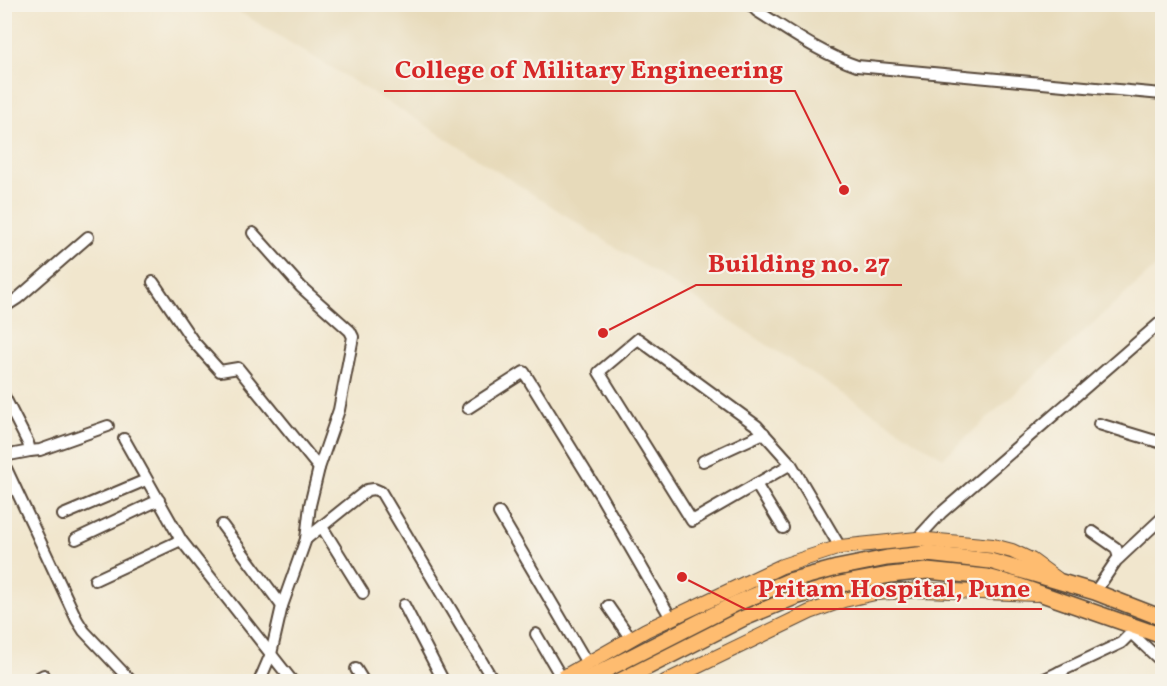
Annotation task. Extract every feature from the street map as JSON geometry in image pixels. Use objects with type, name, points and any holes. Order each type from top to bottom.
[{"type":"highway","points":[[582,681],[735,604],[789,581],[887,558],[927,554],[990,561],[1057,579],[1162,618]]},
{"type":"highway","points":[[618,681],[742,619],[795,597],[841,584],[927,571],[987,577],[1016,585],[1134,630],[1162,636]]},
{"type":"main road","points":[[560,680],[671,618],[782,566],[840,547],[917,539],[993,546],[1012,551],[1031,560],[1057,579]]},
{"type":"main road","points":[[665,681],[810,612],[875,593],[922,590],[1044,594]]},
{"type":"street","points":[[750,4],[757,11],[809,44],[857,66],[1162,94]]},
{"type":"street","points":[[254,233],[301,287],[350,330],[353,337],[339,410],[319,468],[310,505],[306,539],[282,606],[271,654],[259,681]]},
{"type":"street","points":[[4,307],[18,298],[88,237]]},
{"type":"street","points":[[153,282],[193,341],[220,370],[238,368],[319,468]]},
{"type":"street","points":[[917,539],[941,513],[1162,321]]},
{"type":"street","points":[[791,464],[692,521],[600,372],[638,339],[764,433],[791,464],[840,547]]},
{"type":"street","points":[[468,408],[524,372],[600,495],[671,618]]},
{"type":"street","points":[[4,396],[30,451]]},
{"type":"street","points":[[1099,424],[1162,443]]},
{"type":"street","points":[[4,456],[40,450],[108,426]]},
{"type":"street","points":[[703,461],[764,433]]},
{"type":"street","points":[[124,439],[181,540],[293,681]]},
{"type":"street","points":[[4,464],[84,631],[132,681]]},
{"type":"street","points":[[63,515],[146,480]]},
{"type":"street","points":[[756,484],[783,528]]},
{"type":"street","points":[[306,539],[367,490],[374,489],[381,492],[494,681]]},
{"type":"street","points":[[76,539],[159,500]]},
{"type":"street","points":[[499,513],[587,663]]},
{"type":"street","points":[[1095,592],[1117,561],[1162,518]]},
{"type":"street","points":[[222,525],[282,606]]},
{"type":"street","points":[[321,527],[363,593]]},
{"type":"street","points":[[1093,532],[1116,548],[1117,561]]},
{"type":"street","points":[[95,580],[181,540]]},
{"type":"street","points":[[404,605],[444,681]]},
{"type":"street","points":[[608,606],[631,639]]},
{"type":"street","points":[[1038,681],[1121,643],[1134,630],[1162,662]]},
{"type":"street","points":[[536,634],[560,680]]},
{"type":"street","points":[[356,669],[364,681]]},
{"type":"street","points":[[1059,672],[1066,681]]},
{"type":"street","points":[[31,681],[44,675]]},
{"type":"shaded area","points":[[228,5],[1162,5],[1162,261],[943,458],[416,119]]},
{"type":"place","name":"College of Military Engineering","points":[[844,190]]},
{"type":"place","name":"Building no. 27","points":[[603,333]]},
{"type":"place","name":"Pritam Hospital, Pune","points":[[682,577]]}]
